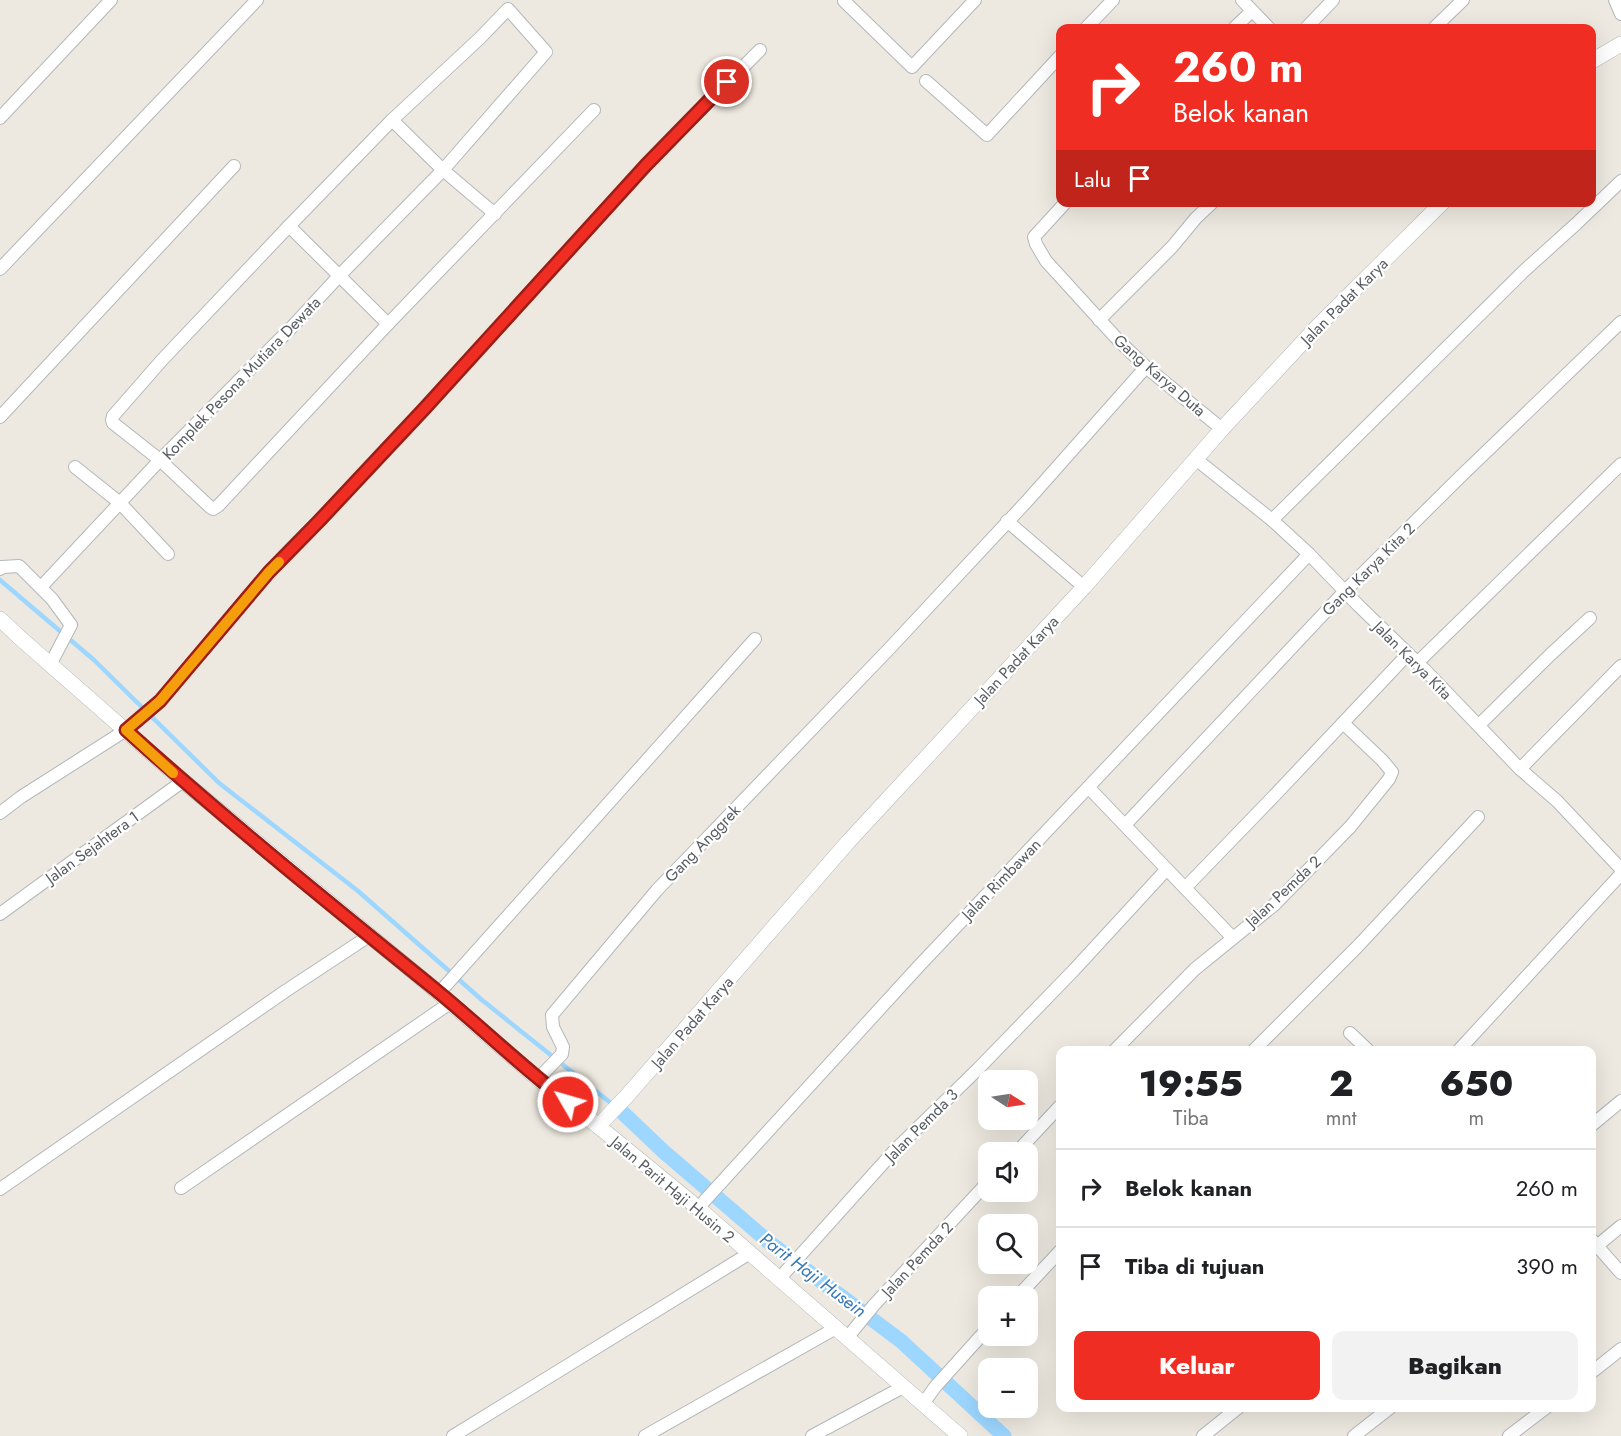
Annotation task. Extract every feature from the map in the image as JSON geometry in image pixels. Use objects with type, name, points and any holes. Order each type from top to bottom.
[{"type":"street","points":[[0,118],[111,0]]},
{"type":"street","points":[[0,269],[257,0]]},
{"type":"street","points":[[845,0],[912,67],[975,0]]},
{"type":"street","points":[[1090,24],[1113,0]]},
{"type":"street","points":[[1242,0],[1265,24]]},
{"type":"street","points":[[1310,24],[1333,0]]},
{"type":"street","points":[[1438,24],[1463,0]]},
{"type":"street","points":[[1615,0],[1621,14]]},
{"type":"street","name":"Komplek Pesona Mutiara Dewata","points":[[40,587],[160,460],[443,170],[546,52],[508,9],[392,120]]},
{"type":"street","points":[[1238,24],[1252,11]]},
{"type":"street","points":[[1596,59],[1621,44]]},
{"type":"street","points":[[0,813],[21,797],[126,730],[160,701],[269,572],[425,408],[646,165],[760,50]]},
{"type":"street","points":[[926,81],[987,135],[1056,60]]},
{"type":"street","points":[[495,214],[443,170],[392,120],[162,360],[113,416],[113,423],[160,460],[210,507],[218,507],[388,324],[495,214],[594,110]]},
{"type":"street","points":[[0,417],[234,166]]},
{"type":"street","points":[[1596,205],[1621,182]]},
{"type":"street","name":"Gang Karya Duta","points":[[1061,207],[1034,237],[1046,261],[1099,320],[1146,367],[1222,429]]},
{"type":"street","points":[[1099,320],[1172,247],[1208,207]]},
{"type":"street","name":"Jalan Padat Karya","points":[[603,1121],[848,842],[1084,587],[1222,429],[1316,328],[1438,207]]},
{"type":"street","points":[[1272,520],[1525,270],[1594,207]]},
{"type":"street","points":[[289,226],[388,324]]},
{"type":"street","name":"Gang Karya Kita 2","points":[[1125,825],[1345,591],[1621,322]]},
{"type":"street","points":[[1084,587],[1007,521],[1146,367]]},
{"type":"street","name":"Jalan Karya Kita","points":[[1197,460],[1272,520],[1309,554],[1520,770],[1557,801],[1621,869]]},
{"type":"street","points":[[1185,888],[1343,723],[1621,464]]},
{"type":"street","points":[[75,467],[120,503],[168,554]]},
{"type":"street","name":"Gang Anggrek","points":[[541,1075],[562,1054],[563,1047],[553,1027],[552,1015],[657,891],[889,649],[1007,521]]},
{"type":"street","name":"Jalan Rimbawan","points":[[698,1208],[918,967],[1309,554]]},
{"type":"street","points":[[1,568],[20,566],[52,599],[71,624],[50,665]]},
{"type":"street","points":[[1479,726],[1590,618]]},
{"type":"street","name":"Jalan Parit Haji Husin 2","points":[[0,619],[183,781],[369,936],[446,993],[541,1075],[603,1121],[698,1208],[960,1436]]},
{"type":"street","points":[[181,1188],[446,993],[463,966],[755,639]]},
{"type":"street","points":[[1520,770],[1621,666]]},
{"type":"street","name":"Jalan Pemda 2","points":[[1119,1046],[1195,969],[1274,905],[1350,827],[1389,779],[1392,772],[1343,723]]},
{"type":"street","name":"Jalan Sejahtera 1","points":[[0,914],[183,781]]},
{"type":"street","points":[[1089,788],[1232,937]]},
{"type":"street","points":[[1258,1046],[1358,946],[1478,817]]},
{"type":"street","name":"Jalan Pemda 3","points":[[779,1279],[895,1150],[1074,970],[1166,870]]},
{"type":"street","points":[[1464,1046],[1621,874]]},
{"type":"street","points":[[0,1189],[287,990],[369,936]]},
{"type":"street","points":[[1350,1033],[1364,1046]]},
{"type":"street","points":[[1596,1122],[1621,1101]]},
{"type":"street","points":[[1026,1142],[1056,1110]]},
{"type":"street","name":"Jalan Pemda 2","points":[[841,1333],[862,1320],[978,1193]]},
{"type":"street","points":[[1596,1244],[1621,1226]]},
{"type":"street","points":[[1596,1249],[1621,1273]]},
{"type":"street","points":[[453,1436],[750,1253]]},
{"type":"street","points":[[1027,1286],[1056,1255]]},
{"type":"street","points":[[645,1436],[841,1333]]},
{"type":"street","points":[[923,1404],[935,1387],[978,1339]]},
{"type":"street","points":[[1596,1369],[1621,1349]]},
{"type":"street","points":[[812,1436],[903,1387]]},
{"type":"street","points":[[1203,1436],[1233,1412]]},
{"type":"street","points":[[1354,1436],[1385,1412]]},
{"type":"street","points":[[1509,1436],[1540,1412]]},
{"type":"waterway","points":[[0,580],[94,660],[219,783],[358,891],[482,1000],[622,1112]]},
{"type":"waterway","name":"Parit Haji Husein","points":[[622,1112],[663,1151],[770,1243],[901,1341],[1004,1436]]},
{"type":"slow traffic","points":[[173,773],[126,730],[160,701],[279,562]]},
{"type":"route","points":[[568,1102],[183,781],[126,730],[160,701],[269,572],[425,408],[646,165],[727,82]]}]
